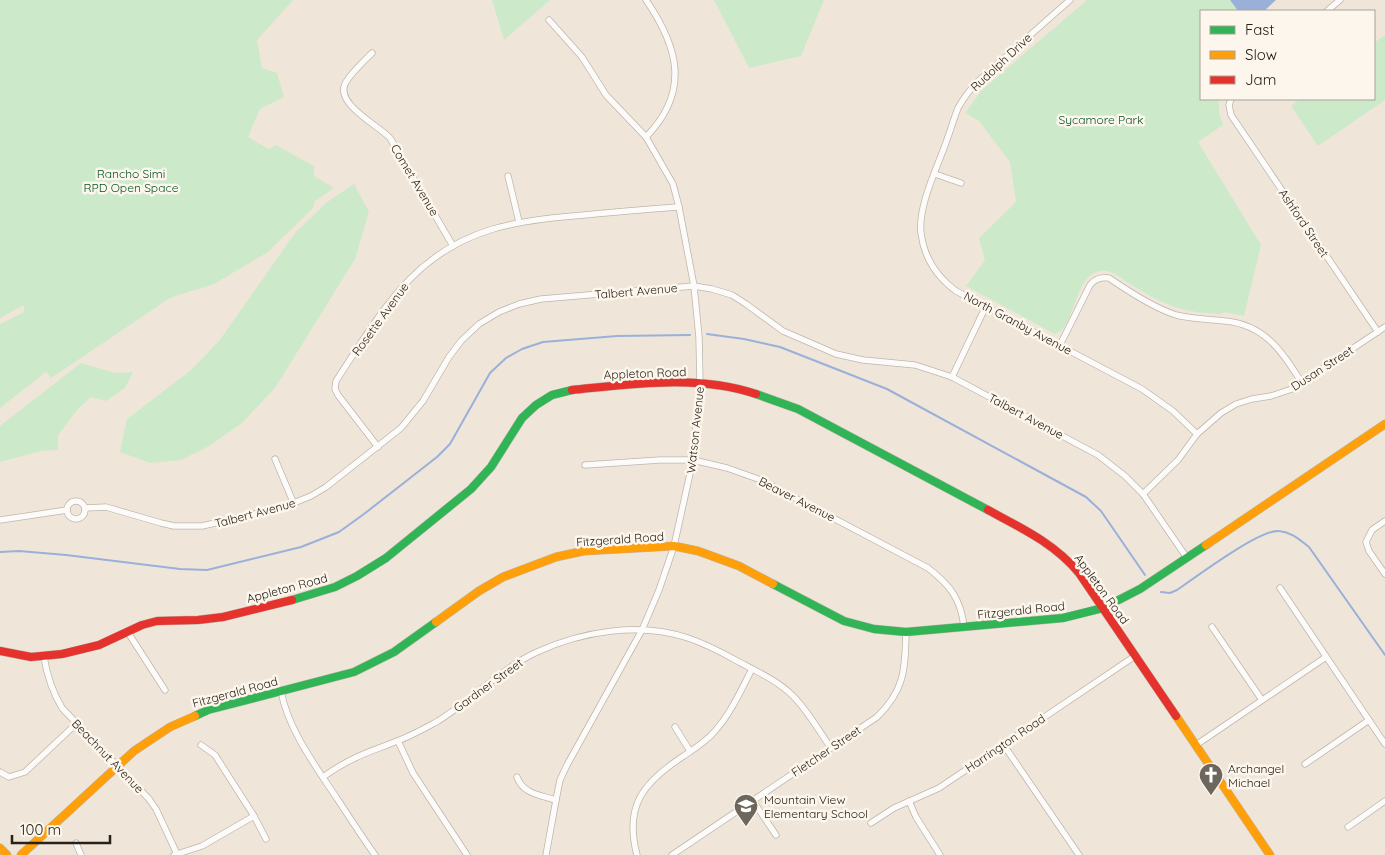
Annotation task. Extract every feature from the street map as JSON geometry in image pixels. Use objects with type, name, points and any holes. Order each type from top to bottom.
[{"type":"street","points":[[646,0],[668,42],[676,69],[674,88],[668,109],[657,126],[646,137]]},
{"type":"street","name":"Rudolph Drive","points":[[938,165],[958,109],[965,96],[976,83],[1070,0]]},
{"type":"street","points":[[1328,10],[1340,0]]},
{"type":"street","name":"Watson Avenue","points":[[546,855],[560,780],[642,630],[659,590],[674,546],[693,460],[700,383],[699,337],[694,286],[673,184],[646,137],[606,95],[582,57],[549,20]]},
{"type":"street","name":"Comet Avenue","points":[[372,53],[346,82],[342,90],[344,97],[351,106],[384,131],[390,138],[454,246]]},
{"type":"street","name":"Ashford Street","points":[[1231,100],[1229,105],[1231,115],[1378,332]]},
{"type":"street","name":"North Granby Avenue","points":[[938,165],[921,219],[921,232],[928,258],[944,282],[956,291],[1154,396],[1173,410],[1197,434]]},
{"type":"street","points":[[935,174],[961,183]]},
{"type":"street","points":[[508,176],[519,222]]},
{"type":"street","name":"Rosette Avenue","points":[[378,446],[338,396],[335,389],[336,381],[398,291],[423,267],[454,246],[482,232],[519,222],[679,207]]},
{"type":"street","points":[[1060,345],[1090,285],[1098,278],[1109,278],[1174,314],[1192,318],[1228,321],[1247,326],[1265,336],[1277,346],[1302,383]]},
{"type":"street","name":"Talbert Avenue","points":[[85,508],[106,507],[161,523],[190,526],[216,524],[294,504],[326,487],[400,428],[416,412],[449,357],[461,341],[479,324],[499,312],[519,304],[541,299],[694,286],[732,295],[783,331],[836,354],[863,360],[915,365],[952,377],[1098,456],[1125,476],[1143,494],[1187,558]]},
{"type":"street","points":[[952,377],[986,306]]},
{"type":"street","name":"Dusan Street","points":[[1143,494],[1178,460],[1197,434],[1221,413],[1236,404],[1281,393],[1302,383],[1385,327]]},
{"type":"street","name":"Appleton Road","points":[[0,651],[16,655],[44,657],[62,654],[99,645],[142,625],[157,621],[223,617],[311,595],[335,587],[386,558],[471,489],[491,467],[522,418],[536,405],[552,395],[580,388],[658,382],[700,383],[747,391],[798,409],[1055,547],[1069,560],[1103,608],[1270,855]]},
{"type":"street","name":"Fitzgerald Road","points":[[21,855],[151,737],[188,717],[208,710],[354,672],[377,662],[412,641],[479,591],[526,568],[556,557],[584,551],[674,546],[698,551],[724,560],[844,620],[874,629],[906,632],[1063,618],[1103,608],[1134,594],[1384,427]]},
{"type":"street","points":[[275,459],[294,504]]},
{"type":"street","name":"Beaver Avenue","points":[[585,465],[660,460],[693,460],[727,468],[761,480],[928,568],[945,581],[954,593],[961,608],[964,627]]},
{"type":"street","points":[[75,500],[81,502],[85,508],[84,515],[79,518],[71,517],[68,510],[70,503],[75,500]]},
{"type":"street","points":[[0,520],[68,510]]},
{"type":"street","points":[[1385,521],[1369,533],[1366,542],[1369,551],[1385,574]]},
{"type":"street","points":[[1280,588],[1385,744]]},
{"type":"street","points":[[1212,627],[1262,700]]},
{"type":"street","name":"Gardner Street","points":[[323,777],[356,758],[398,741],[439,720],[502,672],[538,652],[564,641],[590,635],[642,630],[689,638],[712,647],[776,682],[793,696],[805,710],[831,748]]},
{"type":"street","points":[[127,632],[165,690]]},
{"type":"street","name":"Fletcher Street","points":[[672,855],[877,717],[894,698],[900,686],[904,672],[906,632]]},
{"type":"street","name":"Harrington Road","points":[[871,823],[909,800],[938,788],[1135,656]]},
{"type":"street","name":"Beachnut Avenue","points":[[44,657],[47,676],[62,708],[144,793],[156,809],[175,855]]},
{"type":"street","points":[[1196,745],[1326,657]]},
{"type":"street","points":[[637,855],[632,829],[637,803],[645,788],[656,776],[703,743],[724,720],[752,668]]},
{"type":"street","points":[[280,691],[290,722],[374,855]]},
{"type":"street","points":[[1305,764],[1369,720]]},
{"type":"street","points":[[0,772],[13,777],[25,772],[77,723]]},
{"type":"street","points":[[675,727],[690,751]]},
{"type":"street","points":[[398,741],[413,773],[467,855]]},
{"type":"street","points":[[1003,744],[1079,855]]},
{"type":"street","points":[[201,745],[215,755],[254,816],[266,840]]},
{"type":"street","points":[[517,777],[520,785],[526,790],[556,800]]},
{"type":"street","points":[[909,800],[916,817],[940,855]]},
{"type":"street","points":[[752,801],[776,835]]},
{"type":"street","points":[[1348,827],[1385,801]]},
{"type":"street","points":[[175,855],[202,846],[254,816]]},
{"type":"street","points":[[76,843],[81,855]]},
{"type":"street","points":[[0,848],[7,855]]},
{"type":"green space","name":"Rancho Simi RPD Open Space","points":[[0,0],[293,0],[257,40],[262,68],[277,73],[284,97],[260,109],[248,137],[269,149],[276,145],[314,166],[314,176],[334,188],[314,202],[314,207],[268,252],[214,284],[170,298],[51,378],[46,372],[0,408],[0,324],[24,312],[24,305],[0,318]]},
{"type":"green space","points":[[492,0],[550,0],[504,40]]},
{"type":"green space","points":[[714,0],[824,0],[801,56],[749,68]]},
{"type":"green space","name":"Sycamore Park","points":[[1087,0],[1230,0],[1237,10],[1200,10],[1200,100],[1219,100],[1219,113],[1223,125],[1198,142],[1261,245],[1244,316],[1225,312],[1221,314],[1197,312],[1176,307],[1162,302],[1110,272],[1101,271],[1089,277],[1083,284],[1066,323],[1055,334],[966,286],[985,260],[979,238],[1016,202],[1010,162],[979,121],[965,113],[982,90]]},
{"type":"green space","points":[[1385,35],[1385,100],[1318,146],[1291,106],[1299,100],[1375,100],[1375,42]]},
{"type":"green space","points":[[354,184],[369,212],[355,259],[275,388],[242,423],[209,446],[181,460],[150,463],[120,452],[127,419],[190,371],[219,341],[295,233],[327,202]]},
{"type":"green space","points":[[81,363],[115,373],[133,372],[125,388],[106,401],[91,397],[77,410],[58,435],[58,450],[41,451],[0,462],[0,426]]},
{"type":"water","points":[[1230,0],[1276,0],[1265,10],[1237,10]]},
{"type":"waterway","points":[[707,334],[744,339],[780,347],[887,389],[1086,497],[1101,511],[1145,575]]},
{"type":"waterway","points":[[0,552],[19,551],[66,555],[180,569],[207,570],[301,547],[339,532],[437,457],[450,444],[490,373],[506,358],[522,349],[543,342],[617,336],[690,335]]},
{"type":"waterway","points":[[1161,592],[1170,593],[1177,590],[1243,545],[1270,532],[1288,533],[1309,547],[1385,655]]},
{"type":"traffic: fast","points":[[292,600],[335,587],[386,558],[471,489],[491,467],[522,418],[536,405],[552,395],[572,390]]},
{"type":"traffic: fast","points":[[756,394],[798,409],[988,510]]},
{"type":"traffic: fast","points":[[773,584],[844,621],[874,629],[906,632],[1063,618],[1103,608],[1140,589],[1206,545]]},
{"type":"traffic: fast","points":[[195,716],[208,710],[354,672],[394,652],[436,622]]},
{"type":"traffic: slow","points":[[1206,545],[1385,424]]},
{"type":"traffic: slow","points":[[436,622],[479,591],[503,577],[556,557],[584,551],[674,546],[698,551],[739,566],[773,584]]},
{"type":"traffic: slow","points":[[21,855],[134,751],[170,727],[195,716]]},
{"type":"traffic: slow","points":[[1176,716],[1270,855]]},
{"type":"traffic: slow","points":[[0,848],[7,855]]},
{"type":"traffic: jam","points":[[572,390],[641,383],[688,382],[734,388],[756,394]]},
{"type":"traffic: jam","points":[[988,510],[1025,530],[1069,562],[1079,573],[1176,716]]},
{"type":"traffic: jam","points":[[0,651],[31,657],[62,654],[99,645],[142,625],[157,621],[223,617],[292,600]]},
{"type":"place","name":"Archangel Michael","points":[[1211,796]]},
{"type":"place","name":"Mountain View Elementary School","points":[[746,827]]}]
